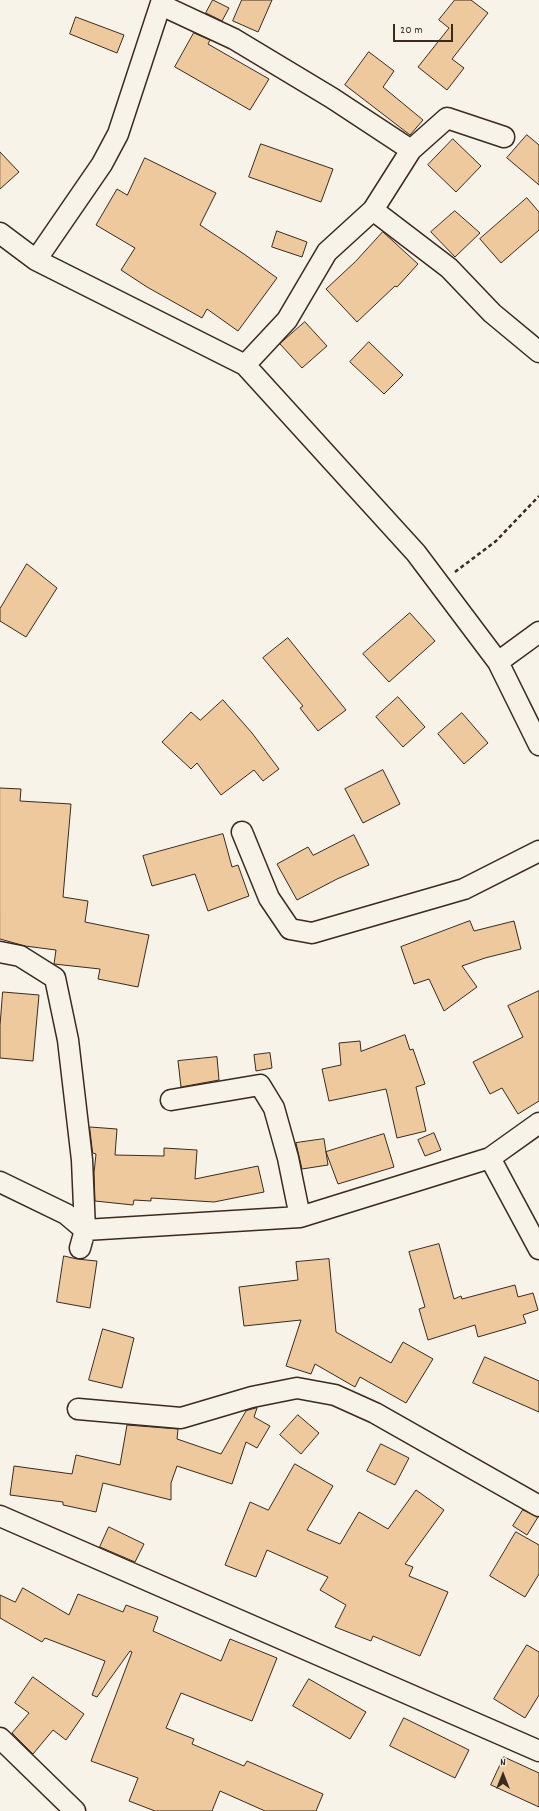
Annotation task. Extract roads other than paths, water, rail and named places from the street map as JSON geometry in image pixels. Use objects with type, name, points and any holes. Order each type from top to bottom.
[{"type":"street","points":[[36,260],[102,164],[118,134],[162,2],[234,39],[332,98],[411,150]]},
{"type":"street","points":[[245,365],[287,320],[327,252],[373,210],[411,150],[447,118],[504,137]]},
{"type":"street","points":[[373,210],[449,268],[492,313],[539,352]]},
{"type":"street","points":[[0,233],[36,260],[245,365],[416,553],[498,662],[539,745]]},
{"type":"street","points":[[498,662],[539,632]]},
{"type":"street","points":[[242,832],[268,898],[290,929],[312,933],[464,889],[539,851]]},
{"type":"street","points":[[0,952],[20,956],[54,978],[68,1040],[82,1160],[83,1239]]},
{"type":"street","points":[[171,1100],[260,1085],[274,1108],[288,1158],[300,1217]]},
{"type":"street","points":[[83,1239],[300,1217],[490,1158],[539,1123]]},
{"type":"street","points":[[490,1158],[539,1249]]},
{"type":"street","points":[[0,1182],[66,1214],[83,1239]]},
{"type":"street","points":[[78,1409],[181,1418],[252,1397],[298,1388],[335,1395],[375,1414],[539,1506]]},
{"type":"street","points":[[0,1516],[539,1751]]},
{"type":"street","points":[[0,1738],[75,1811]]}]
